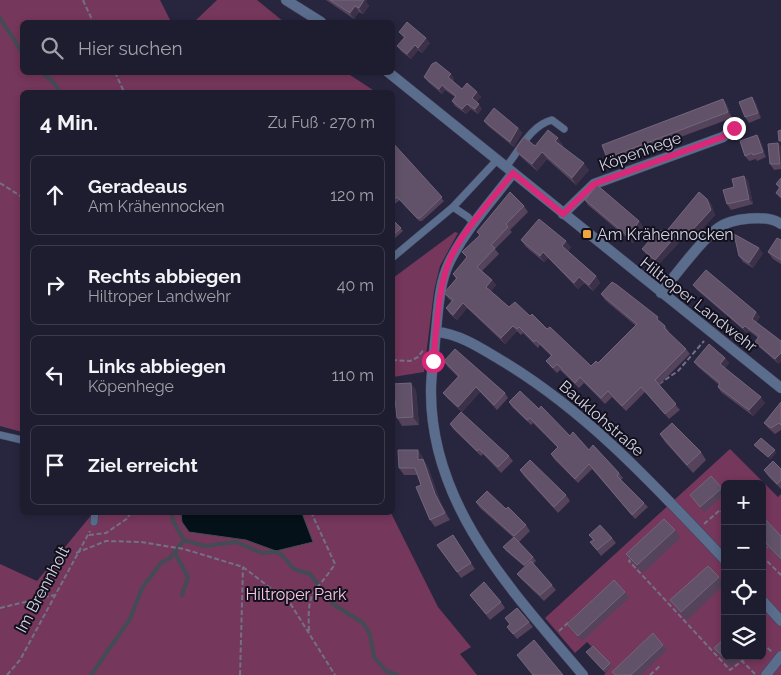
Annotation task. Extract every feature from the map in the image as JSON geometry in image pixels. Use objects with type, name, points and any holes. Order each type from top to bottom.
[{"type":"street","points":[[286,0],[318,20]]},
{"type":"street","name":"Hiltroper Landwehr","points":[[392,75],[781,388]]},
{"type":"street","name":"Köpenhege","points":[[563,214],[594,184],[723,137],[734,128]]},
{"type":"street","points":[[510,170],[448,265],[442,285],[436,332],[431,390],[433,418],[440,454],[451,489],[469,528],[494,568],[583,675]]},
{"type":"street","points":[[660,292],[718,228],[769,217],[781,224]]},
{"type":"street","name":"Bauklohstraße","points":[[436,332],[450,333],[479,347],[554,395],[611,444],[721,556]]},
{"type":"street","points":[[766,604],[781,621]]},
{"type":"street","points":[[766,675],[781,656]]},
{"type":"lane","points":[[510,170],[534,130],[542,123],[552,120],[564,129]]},
{"type":"lane","points":[[395,255],[453,207],[497,160]]},
{"type":"lane","points":[[453,207],[468,217],[474,224]]},
{"type":"lane","points":[[0,435],[20,440]]},
{"type":"lane","points":[[94,522],[95,515]]},
{"type":"path","points":[[83,0],[92,20]]},
{"type":"path","points":[[116,75],[123,90]]},
{"type":"path","points":[[0,183],[20,195]]},
{"type":"path","points":[[657,385],[678,371],[711,333]]},
{"type":"path","points":[[395,360],[410,361],[418,357],[425,348],[435,347]]},
{"type":"path","points":[[697,530],[721,511]]},
{"type":"path","points":[[89,535],[106,533],[128,518],[129,515]]},
{"type":"path","points":[[309,633],[308,607],[311,593],[328,576],[335,564],[312,515]]},
{"type":"path","name":"Im Brennholt","points":[[7,675],[20,660],[76,554],[89,535],[94,522]]},
{"type":"path","points":[[766,550],[775,540]]},
{"type":"path","points":[[76,554],[106,541],[141,542],[184,549],[244,567],[290,603],[335,675]]},
{"type":"path","points":[[635,555],[629,561],[730,670],[742,661],[756,675]]},
{"type":"path","points":[[766,558],[781,575]]},
{"type":"path","points":[[240,675],[244,567]]},
{"type":"path","points":[[274,590],[311,593]]},
{"type":"path","points":[[0,608],[54,595]]},
{"type":"path","points":[[551,638],[572,620]]},
{"type":"path","points":[[650,675],[662,665]]},
{"type":"green space","points":[[0,0],[160,0],[170,20],[20,20],[20,75],[350,75],[373,90],[20,90],[20,431],[0,426]]},
{"type":"green space","points":[[217,0],[257,0],[282,20],[196,20]]},
{"type":"green space","points":[[455,232],[458,233],[440,266],[434,291],[424,372],[395,377],[395,277]]},
{"type":"green space","points":[[730,449],[761,480],[721,480],[721,660],[766,660],[766,485],[778,497],[781,494],[781,675],[604,675],[611,666],[587,642],[575,653],[545,618]]},
{"type":"green space","name":"Hiltroper Park","points":[[91,515],[392,515],[438,607],[471,647],[460,654],[477,675],[0,675],[0,564],[37,581]]},
{"type":"shaded area","points":[[181,515],[303,515],[313,542],[276,551],[246,540],[189,532],[182,522]]},
{"type":"building","points":[[330,0],[364,0],[359,8],[355,6],[350,13]]},
{"type":"building","points":[[407,22],[426,38],[418,48],[415,45],[407,54],[397,46],[405,37],[399,32]]},
{"type":"building","points":[[436,62],[451,74],[448,77],[462,89],[467,83],[477,92],[472,98],[479,104],[475,109],[467,104],[462,109],[452,101],[456,96],[442,85],[439,89],[424,77],[432,64]]},
{"type":"building","points":[[752,97],[758,113],[745,117],[739,102]]},
{"type":"building","points":[[723,99],[728,112],[607,158],[602,145]]},
{"type":"building","points":[[494,108],[518,128],[510,142],[484,121]]},
{"type":"building","points":[[548,130],[558,138],[555,141],[584,163],[572,178],[542,152],[532,164],[516,151],[524,137],[535,146]]},
{"type":"building","points":[[781,130],[781,141],[779,141],[778,131]]},
{"type":"building","points":[[757,135],[763,152],[745,156],[740,141]]},
{"type":"building","points":[[778,143],[780,164],[770,164],[768,144]]},
{"type":"building","points":[[395,145],[442,197],[420,218],[417,218],[397,197],[395,199]]},
{"type":"building","points":[[744,176],[749,199],[727,204],[723,190],[734,187],[732,179]]},
{"type":"building","points":[[781,178],[781,197],[776,193],[780,187],[776,184]]},
{"type":"building","points":[[597,185],[639,221],[629,237],[585,200]]},
{"type":"building","points":[[510,192],[524,206],[506,224],[508,227],[491,245],[495,248],[477,267],[492,280],[486,287],[509,307],[515,302],[530,316],[532,314],[547,329],[550,327],[591,366],[596,361],[598,363],[637,324],[601,294],[612,282],[617,285],[658,317],[657,319],[665,326],[664,328],[686,349],[655,380],[676,404],[665,414],[641,387],[622,406],[608,391],[601,398],[580,377],[575,383],[557,364],[553,368],[546,361],[552,355],[536,340],[534,342],[519,327],[517,329],[513,326],[501,338],[463,303],[453,315],[446,308],[453,300],[444,293],[457,278],[453,274],[467,257],[462,252],[480,235],[477,232]]},
{"type":"building","points":[[699,192],[707,199],[711,210],[687,236],[681,230],[655,260],[642,249],[656,233],[657,235],[661,230],[665,233]]},
{"type":"building","points":[[539,219],[566,241],[562,246],[596,276],[589,285],[579,277],[574,283],[543,252],[540,256],[521,240]]},
{"type":"building","points":[[395,222],[401,228],[395,233]]},
{"type":"building","points":[[734,234],[759,248],[749,263],[739,256]]},
{"type":"building","points":[[777,238],[781,240],[781,260],[768,252]]},
{"type":"building","points":[[706,270],[756,312],[752,319],[781,341],[781,353],[775,359],[755,342],[759,336],[745,326],[743,328],[693,285]]},
{"type":"building","points":[[709,344],[725,358],[720,364],[761,397],[749,410],[718,387],[720,383],[694,362]]},
{"type":"building","points":[[455,349],[505,393],[494,405],[476,387],[458,407],[443,393],[459,376],[444,361]]},
{"type":"building","points":[[411,383],[413,417],[397,418],[395,384]]},
{"type":"building","points":[[520,391],[539,409],[541,406],[570,436],[573,432],[589,450],[593,445],[619,473],[617,476],[644,503],[632,515],[589,464],[575,479],[551,454],[558,447],[530,418],[527,420],[509,402]]},
{"type":"building","points":[[781,402],[781,425],[779,423],[771,428],[764,423]]},
{"type":"building","points":[[461,412],[509,456],[498,467],[479,449],[477,451],[450,424]]},
{"type":"building","points":[[672,423],[701,452],[687,465],[660,434]]},
{"type":"building","points":[[761,438],[775,450],[768,457],[754,445]]},
{"type":"building","points":[[398,450],[418,450],[418,460],[423,459],[435,494],[445,513],[430,520],[416,487],[421,485],[415,468],[399,468]]},
{"type":"building","points":[[530,460],[566,495],[554,507],[520,470]]},
{"type":"building","points":[[773,461],[781,469],[781,480],[777,484],[764,470]]},
{"type":"building","points":[[711,476],[721,487],[700,507],[690,495]]},
{"type":"building","points":[[487,491],[506,509],[508,507],[526,525],[514,536],[476,502]]},
{"type":"building","points":[[664,519],[675,530],[637,565],[626,554]]},
{"type":"building","points":[[766,520],[781,536],[781,559],[766,543]]},
{"type":"building","points":[[600,525],[612,538],[597,550],[590,542],[594,540],[589,535]]},
{"type":"building","points":[[453,535],[471,563],[457,572],[437,545]]},
{"type":"building","points":[[514,537],[533,557],[524,565],[503,547]]},
{"type":"building","points":[[531,561],[552,585],[540,595],[517,574]]},
{"type":"building","points":[[708,566],[719,577],[681,612],[670,600]]},
{"type":"building","points":[[614,580],[625,592],[578,636],[567,624]]},
{"type":"building","points":[[484,582],[501,602],[486,614],[470,595]]},
{"type":"building","points":[[517,608],[529,622],[513,634],[507,627],[510,624],[505,618]]},
{"type":"building","points":[[653,633],[663,645],[631,675],[615,675],[612,672]]},
{"type":"building","points":[[534,640],[563,675],[533,675],[517,655]]},
{"type":"building","points":[[721,642],[721,655],[714,648]]},
{"type":"building","points":[[593,646],[610,663],[603,670],[586,652]]},
{"type":"waterway","points":[[0,18],[20,49]]},
{"type":"waterway","points":[[45,75],[59,90]]},
{"type":"waterway","points":[[172,515],[174,523],[184,540],[205,546],[236,542],[262,553],[275,552],[281,554],[294,569],[310,574],[333,604],[363,623],[370,634],[374,657],[386,671],[397,675]]},
{"type":"waterway","points":[[91,675],[130,619],[142,588],[161,563],[170,558],[184,540]]},
{"type":"waterway","points":[[175,553],[188,577],[182,595]]},
{"type":"place","name":"Am Krähennocken","points":[[587,234]]},
{"type":"route","points":[[433,361],[442,285],[448,265],[456,249],[513,173],[563,214],[594,184],[723,137],[734,128]]}]
